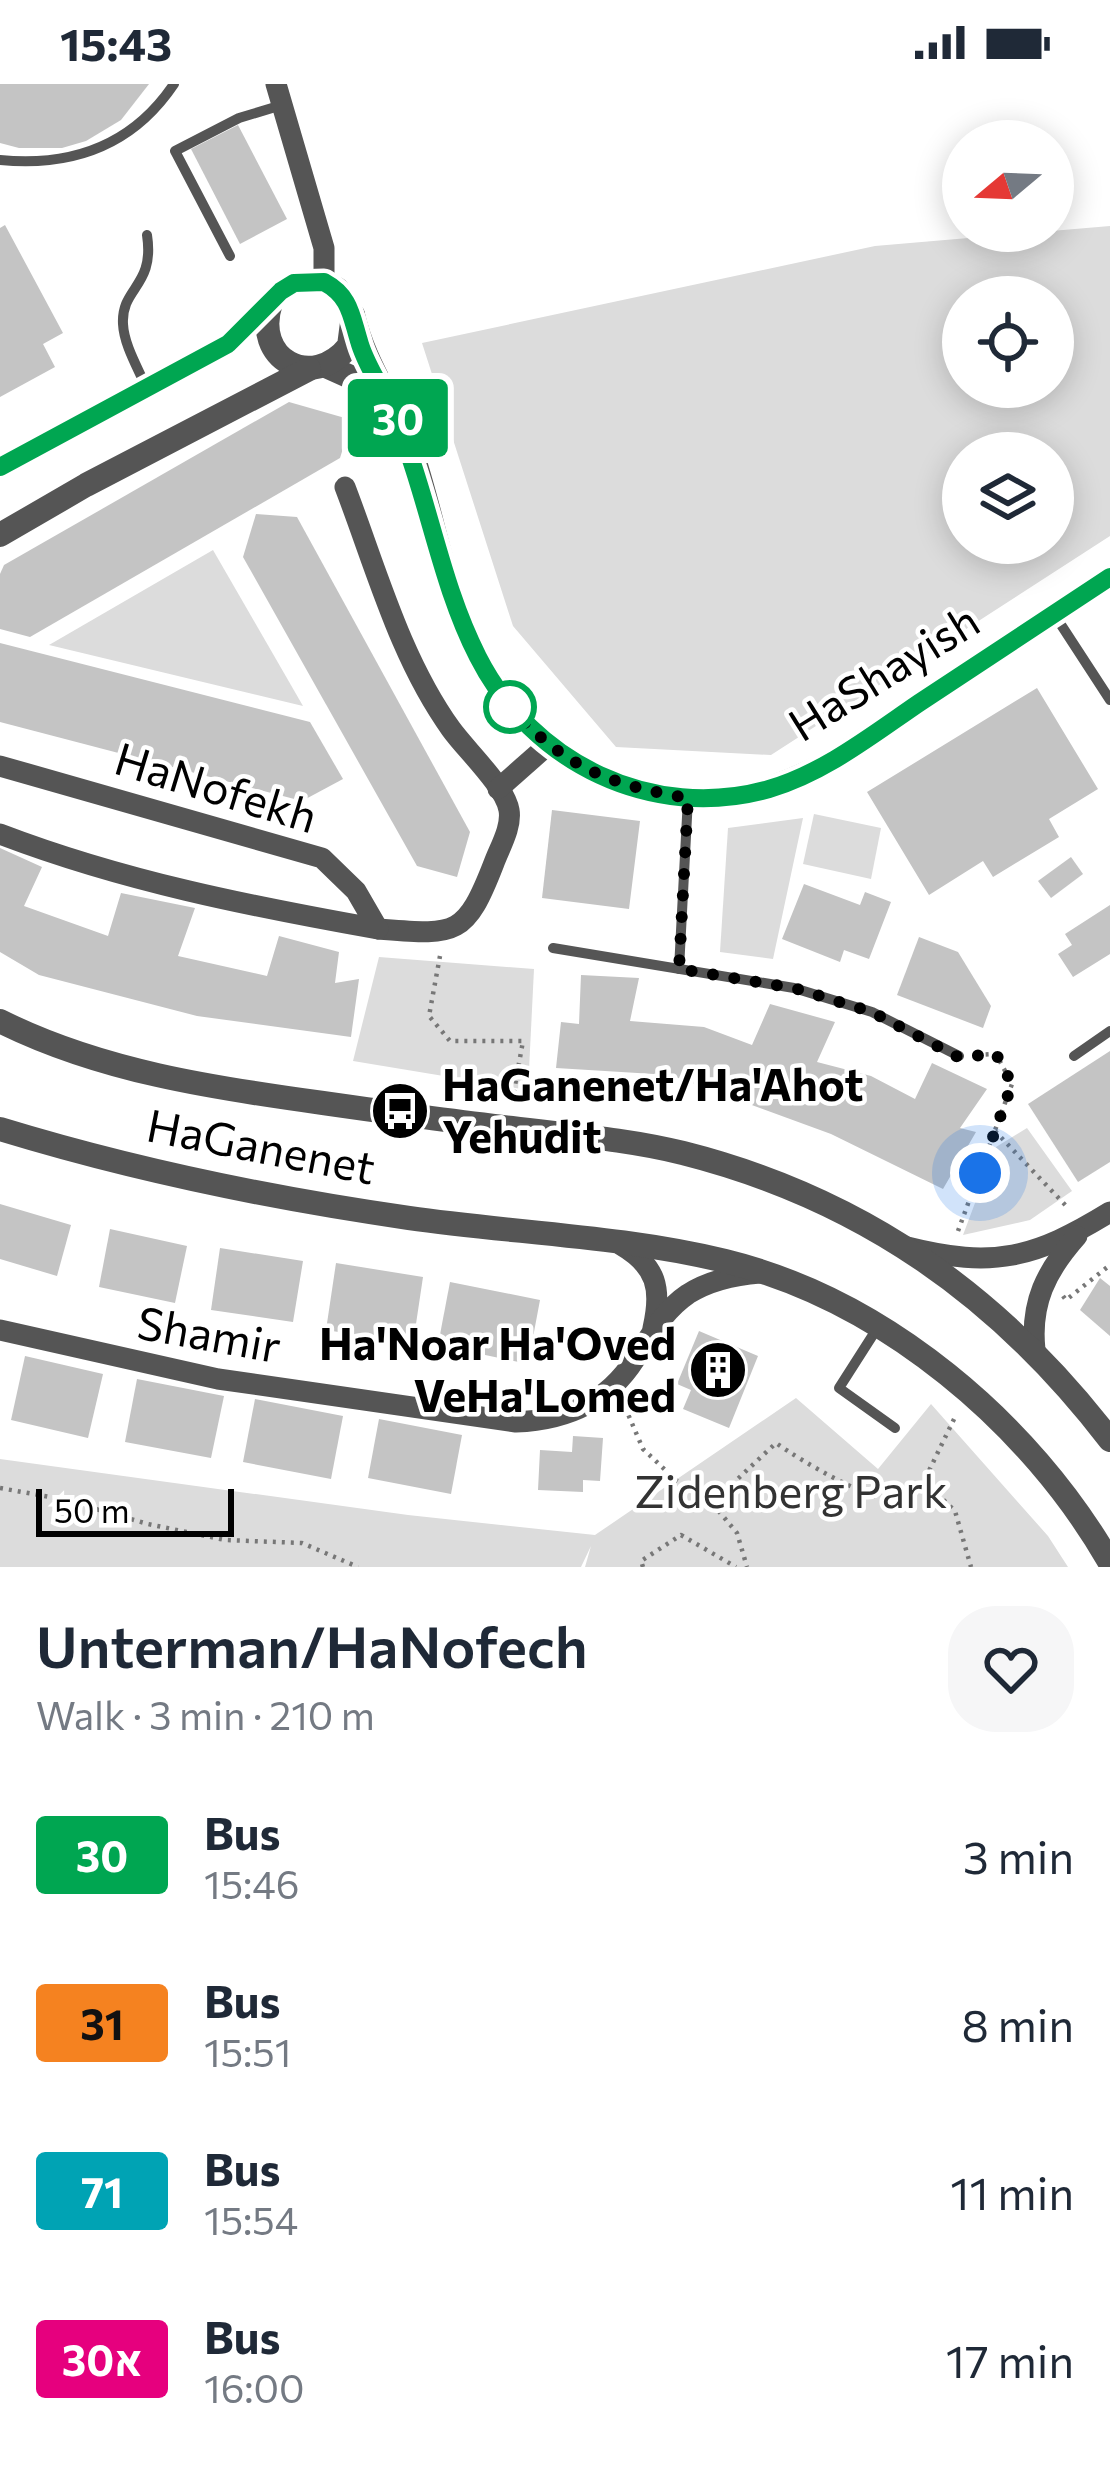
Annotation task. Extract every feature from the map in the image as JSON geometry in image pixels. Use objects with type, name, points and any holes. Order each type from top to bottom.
[{"type":"street","points":[[279,95],[324,248],[324,282]]},
{"type":"street","points":[[0,467],[228,344],[294,283],[324,282],[337,289],[353,315],[349,346],[318,367],[86,485],[0,535]]},
{"type":"street","points":[[272,303],[266,331],[280,357],[355,379],[397,416]]},
{"type":"street","name":"HaShayish","points":[[353,315],[359,344],[411,451],[447,580],[478,656],[510,706],[549,744],[614,783],[688,798],[736,796],[772,788],[832,761],[1110,577]]},
{"type":"street","points":[[0,834],[79,864],[222,901],[379,929],[444,932],[465,921],[478,904],[508,826],[509,809],[449,727],[406,651],[345,487]]},
{"type":"street","points":[[498,789],[549,744]]},
{"type":"street","name":"HaNofekh","points":[[0,766],[322,858],[356,891],[379,929]]},
{"type":"street","name":"HaGanenet","points":[[0,1021],[88,1057],[174,1079],[638,1144],[735,1168],[803,1194],[907,1247],[960,1285],[1035,1350],[1110,1440]]},
{"type":"street","name":"HaGanenet","points":[[0,1129],[204,1183],[366,1211],[687,1253],[761,1273],[845,1307],[967,1392],[1058,1484],[1110,1563]]},
{"type":"street","points":[[907,1247],[982,1261],[1005,1258],[1034,1250],[1110,1212]]},
{"type":"street","points":[[1035,1350],[1034,1309],[1048,1274],[1086,1227]]},
{"type":"street","points":[[616,1242],[639,1255],[656,1279],[658,1304],[652,1329]]},
{"type":"street","name":"Shamir","points":[[0,1330],[218,1379],[516,1422],[569,1416],[615,1386],[652,1329],[674,1305],[703,1286],[735,1275],[761,1273]]},
{"type":"lane","points":[[0,160],[38,164],[80,156],[120,138],[157,110],[174,84]]},
{"type":"lane","points":[[230,256],[175,151],[279,95]]},
{"type":"lane","points":[[146,388],[122,321],[151,258],[147,235]]},
{"type":"lane","points":[[1054,614],[1110,700]]},
{"type":"lane","points":[[679,969],[688,798]]},
{"type":"lane","points":[[553,948],[794,988],[872,1012],[958,1057]]},
{"type":"lane","points":[[1074,1055],[1110,1031]]},
{"type":"lane","points":[[879,1327],[839,1388],[895,1427]]},
{"type":"path","points":[[444,932],[429,1016],[450,1041],[523,1041],[507,1128]]},
{"type":"path","points":[[948,1257],[1012,1084],[996,1054],[958,1057]]},
{"type":"path","points":[[995,1131],[1086,1227]]},
{"type":"path","points":[[1048,1274],[1066,1300],[1110,1265]]},
{"type":"path","points":[[615,1386],[643,1449],[677,1481],[712,1503],[737,1533],[747,1567]]},
{"type":"path","points":[[712,1503],[776,1443],[814,1470],[848,1482],[882,1502],[899,1502],[924,1481],[958,1411]]},
{"type":"path","points":[[924,1481],[955,1510],[971,1567]]},
{"type":"path","points":[[0,1488],[61,1498],[148,1524],[225,1540],[302,1543],[358,1567]]},
{"type":"path","points":[[643,1567],[641,1561],[681,1535],[736,1567]]},
{"type":"green space","points":[[1110,226],[1110,536],[1074,559],[1074,432],[942,432],[942,564],[1067,564],[771,755],[616,747],[513,626],[422,343],[875,246],[942,240],[942,252],[1074,252],[1074,229]]},
{"type":"green space","points":[[213,550],[303,706],[49,645]]},
{"type":"green space","points":[[814,814],[881,828],[871,879],[803,864]]},
{"type":"green space","points":[[803,818],[773,959],[720,952],[728,828]]},
{"type":"green space","points":[[379,957],[534,969],[528,1090],[353,1061]]},
{"type":"green space","points":[[1027,1128],[1072,1191],[1030,1220],[963,1235],[996,1147]]},
{"type":"green space","name":"Zidenberg Park","points":[[796,1398],[878,1469],[931,1404],[1048,1536],[1068,1567],[585,1567],[591,1546],[581,1567],[0,1567],[0,1459],[408,1515],[595,1535]]},
{"type":"building","points":[[0,84],[149,84],[121,120],[86,141],[62,148],[19,148],[0,143]]},
{"type":"building","points":[[238,125],[287,219],[240,244],[191,149]]},
{"type":"building","points":[[5,225],[63,333],[43,344],[55,367],[0,397],[0,228]]},
{"type":"building","points":[[289,402],[352,420],[340,458],[30,637],[0,629],[4,565]]},
{"type":"building","points":[[256,514],[297,517],[470,832],[457,877],[417,866],[243,557]]},
{"type":"building","points":[[0,643],[310,722],[343,779],[302,801],[0,722]]},
{"type":"building","points":[[1037,688],[1098,789],[1049,819],[1059,837],[993,877],[983,861],[929,895],[867,792]]},
{"type":"building","points":[[552,810],[640,821],[629,909],[542,898]]},
{"type":"building","points":[[0,848],[42,867],[24,906],[108,936],[121,893],[195,908],[178,956],[267,976],[279,936],[339,952],[335,983],[359,979],[351,1037],[197,1016],[39,975],[0,952]]},
{"type":"building","points":[[1071,857],[1083,874],[1051,898],[1038,881]]},
{"type":"building","points":[[804,884],[860,905],[865,892],[891,902],[869,959],[844,950],[840,962],[782,939]]},
{"type":"building","points":[[1110,905],[1110,954],[1073,977],[1058,954],[1072,945],[1065,934]]},
{"type":"building","points":[[919,937],[958,952],[991,1006],[983,1028],[897,995]]},
{"type":"building","points":[[581,975],[639,978],[630,1021],[704,1027],[752,1045],[770,1004],[835,1022],[817,1062],[871,1076],[915,1099],[932,1063],[987,1089],[960,1128],[976,1132],[943,1189],[831,1134],[670,1075],[556,1068],[561,1022],[579,1024]]},
{"type":"building","points":[[1110,1051],[1110,1162],[1078,1182],[1028,1104]]},
{"type":"building","points":[[0,1204],[71,1225],[57,1276],[0,1259]]},
{"type":"building","points":[[110,1229],[187,1246],[175,1303],[99,1287]]},
{"type":"building","points":[[220,1248],[303,1261],[293,1322],[211,1310]]},
{"type":"building","points":[[336,1263],[423,1277],[413,1344],[326,1330]]},
{"type":"building","points":[[1100,1278],[1110,1286],[1110,1336],[1080,1310]]},
{"type":"building","points":[[450,1282],[540,1300],[528,1364],[438,1345]]},
{"type":"building","name":"Ha'Noar Ha'Oved VeHa'Lomed","points":[[699,1331],[758,1356],[729,1428],[683,1409],[691,1390],[677,1384]]},
{"type":"building","points":[[25,1356],[103,1374],[88,1438],[11,1420]]},
{"type":"building","points":[[137,1379],[224,1396],[211,1458],[125,1442]]},
{"type":"building","points":[[255,1399],[343,1416],[331,1479],[243,1462]]},
{"type":"building","points":[[379,1419],[462,1435],[451,1494],[368,1478]]},
{"type":"building","points":[[573,1436],[603,1438],[600,1481],[583,1480],[583,1492],[538,1490],[540,1450],[572,1452]]},
{"type":"bus line","name":"30","points":[[0,467],[228,344],[294,283],[324,282],[347,301],[359,344],[397,416],[461,620],[493,683],[530,730],[565,757],[614,783],[688,798],[736,796],[772,788],[832,761],[1110,577]]},
{"type":"place","name":"HaGanenet/Ha'Ahot Yehudit","points":[[400,1111]]},
{"type":"place","name":"Ha'Noar Ha'Oved VeHa'Lomed","points":[[718,1370]]},
{"type":"route","points":[[510,707],[530,730],[591,772],[614,783],[688,798],[679,969],[794,988],[872,1012],[958,1057],[996,1054],[1012,1084],[980,1173]]}]
